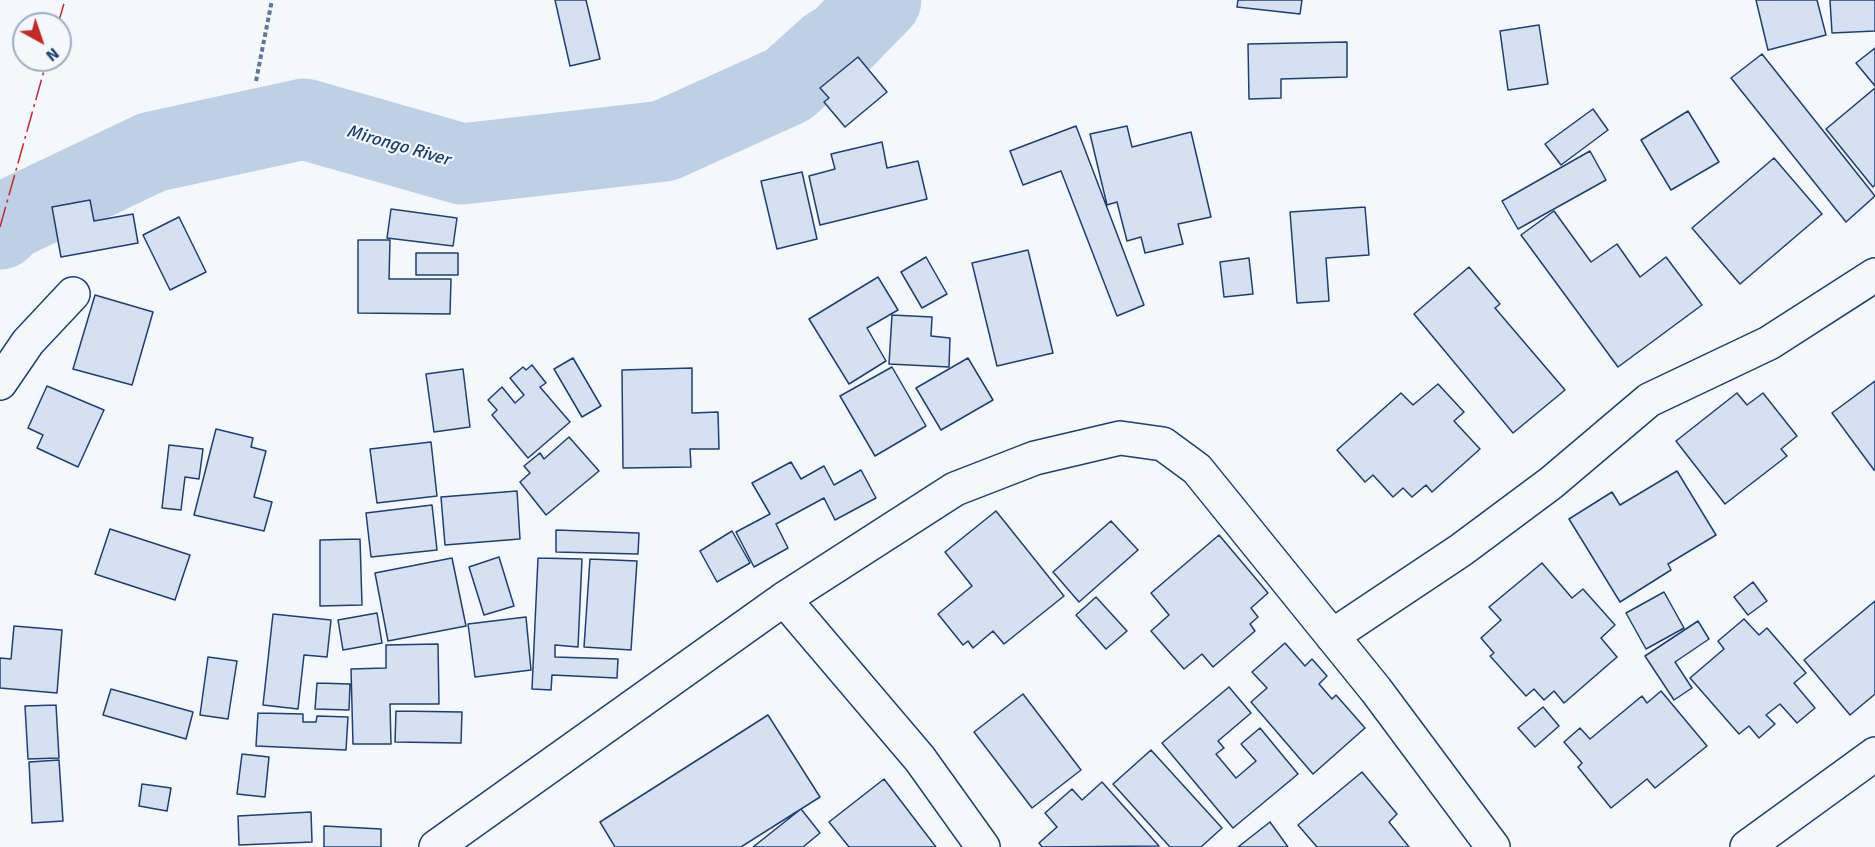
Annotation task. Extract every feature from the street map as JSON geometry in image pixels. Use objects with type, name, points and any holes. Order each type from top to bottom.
[{"type":"street","points":[[1332,636],[1470,544],[1551,483],[1648,400],[1769,343],[1875,276]]},
{"type":"street","points":[[0,382],[28,342],[73,294]]},
{"type":"street","points":[[436,847],[474,836],[784,599],[955,489],[1035,458],[1119,438],[1162,444],[1197,469],[1376,690],[1493,847]]},
{"type":"street","points":[[784,599],[920,759],[983,847]]},
{"type":"street","points":[[1747,847],[1875,754]]},
{"type":"path","points":[[256,81],[272,0]]},
{"type":"building","points":[[555,0],[586,0],[600,59],[570,66]]},
{"type":"building","points":[[1238,0],[1302,0],[1300,14],[1237,7]]},
{"type":"building","points":[[1756,0],[1817,0],[1826,35],[1768,50]]},
{"type":"building","points":[[1830,0],[1875,0],[1875,31],[1832,33]]},
{"type":"building","points":[[1539,25],[1548,84],[1508,90],[1500,31]]},
{"type":"building","points":[[1347,42],[1347,77],[1281,79],[1281,98],[1249,99],[1248,44]]},
{"type":"building","points":[[1875,48],[1875,86],[1856,63]]},
{"type":"building","points":[[1762,54],[1875,196],[1846,222],[1731,78]]},
{"type":"building","points":[[858,57],[887,92],[845,127],[824,102],[829,98],[820,88]]},
{"type":"building","points":[[1875,88],[1875,185],[1873,187],[1826,129]]},
{"type":"building","points":[[1593,109],[1608,130],[1561,165],[1545,144]]},
{"type":"building","points":[[1688,111],[1719,162],[1671,190],[1641,140]]},
{"type":"building","points":[[1076,126],[1144,305],[1117,316],[1061,171],[1023,185],[1010,151]]},
{"type":"building","points":[[1127,126],[1132,147],[1191,132],[1211,217],[1178,224],[1183,244],[1145,253],[1141,237],[1127,241],[1117,202],[1107,205],[1090,134]]},
{"type":"building","points":[[882,142],[887,168],[918,161],[927,199],[820,225],[809,176],[835,169],[831,154]]},
{"type":"building","points":[[1590,151],[1606,180],[1518,229],[1502,201]]},
{"type":"building","points":[[1774,158],[1822,214],[1740,284],[1692,228]]},
{"type":"building","points":[[802,172],[817,239],[777,249],[761,181]]},
{"type":"building","points":[[90,200],[94,221],[133,214],[138,243],[61,257],[52,207]]},
{"type":"building","points":[[1365,207],[1369,255],[1326,258],[1329,301],[1297,303],[1290,212]]},
{"type":"building","points":[[391,209],[457,218],[453,246],[387,238]]},
{"type":"building","points":[[1554,211],[1591,262],[1617,244],[1640,277],[1666,257],[1702,305],[1618,367],[1521,235]]},
{"type":"building","points":[[179,217],[206,272],[170,290],[143,235]]},
{"type":"building","points":[[358,240],[390,240],[389,279],[451,279],[450,314],[358,313]]},
{"type":"building","points":[[1028,250],[1053,353],[997,366],[972,263]]},
{"type":"building","points":[[416,253],[458,253],[458,275],[416,275]]},
{"type":"building","points":[[926,257],[947,294],[922,308],[901,272]]},
{"type":"building","points":[[1249,258],[1253,294],[1224,297],[1220,262]]},
{"type":"building","points":[[1469,267],[1500,304],[1495,308],[1565,390],[1513,433],[1414,314]]},
{"type":"building","points":[[878,277],[898,310],[867,328],[886,361],[849,384],[809,319]]},
{"type":"building","points":[[95,295],[153,312],[132,385],[73,369]]},
{"type":"building","points":[[892,315],[932,317],[931,336],[950,338],[949,367],[889,364]]},
{"type":"building","points":[[573,358],[601,406],[582,417],[554,369]]},
{"type":"building","points":[[968,358],[993,400],[941,430],[916,388]]},
{"type":"building","points":[[532,365],[546,383],[540,387],[570,422],[528,458],[492,415],[497,410],[488,400],[502,387],[515,403],[524,395],[510,378],[523,367],[526,370]]},
{"type":"building","points":[[892,367],[926,426],[875,456],[840,396]]},
{"type":"building","points":[[692,368],[692,413],[718,412],[719,449],[690,449],[691,467],[623,468],[622,370]]},
{"type":"building","points":[[463,369],[470,427],[434,432],[426,374]]},
{"type":"building","points":[[1875,381],[1875,470],[1874,470],[1832,413]]},
{"type":"building","points":[[1438,384],[1464,412],[1454,421],[1480,449],[1432,492],[1426,485],[1412,497],[1403,488],[1393,497],[1373,475],[1365,482],[1337,450],[1401,393],[1413,405]]},
{"type":"building","points":[[47,386],[104,410],[78,467],[37,448],[43,435],[28,428]]},
{"type":"building","points":[[1737,393],[1747,405],[1763,393],[1797,436],[1781,449],[1787,456],[1725,504],[1676,441]]},
{"type":"building","points":[[216,429],[253,438],[251,447],[266,451],[254,497],[272,502],[264,531],[194,515]]},
{"type":"building","points":[[569,437],[599,471],[546,515],[520,482],[530,473],[524,466],[540,453],[544,459]]},
{"type":"building","points":[[431,442],[437,496],[377,503],[370,449]]},
{"type":"building","points":[[169,445],[203,449],[199,479],[185,477],[181,510],[162,508]]},
{"type":"building","points":[[791,462],[801,479],[824,466],[834,485],[861,470],[876,498],[835,520],[824,498],[776,524],[788,548],[754,567],[736,532],[770,514],[752,483]]},
{"type":"building","points":[[1677,471],[1716,535],[1668,564],[1671,570],[1620,602],[1569,519],[1612,492],[1620,505]]},
{"type":"building","points":[[517,491],[520,539],[445,545],[441,497]]},
{"type":"building","points":[[432,505],[437,550],[371,557],[366,513]]},
{"type":"building","points":[[996,511],[1064,596],[1004,644],[993,631],[973,648],[968,641],[963,645],[938,614],[972,586],[945,552]]},
{"type":"building","points":[[1111,521],[1138,550],[1079,602],[1053,572]]},
{"type":"building","points":[[110,529],[190,555],[175,600],[95,574]]},
{"type":"building","points":[[556,530],[639,533],[638,554],[556,552]]},
{"type":"building","points":[[732,531],[750,563],[717,582],[700,551]]},
{"type":"building","points":[[1219,535],[1268,593],[1251,608],[1258,617],[1250,624],[1255,631],[1213,667],[1202,654],[1184,669],[1151,631],[1169,615],[1151,593]]},
{"type":"building","points":[[360,539],[362,605],[320,606],[320,540]]},
{"type":"building","points":[[499,557],[514,606],[484,615],[469,567]]},
{"type":"building","points":[[452,558],[466,626],[388,641],[375,573]]},
{"type":"building","points":[[538,558],[582,559],[578,647],[555,645],[555,657],[618,659],[617,678],[552,675],[551,690],[532,689]]},
{"type":"building","points":[[590,559],[637,561],[631,650],[584,647]]},
{"type":"building","points":[[1542,563],[1572,598],[1583,589],[1615,625],[1601,638],[1617,657],[1564,703],[1554,691],[1544,700],[1534,689],[1526,696],[1490,656],[1494,653],[1481,638],[1501,620],[1489,607]]},
{"type":"building","points":[[1753,582],[1767,601],[1748,615],[1734,597]]},
{"type":"building","points":[[1664,592],[1684,628],[1646,649],[1626,613]]},
{"type":"building","points":[[1096,597],[1127,631],[1106,649],[1076,615]]},
{"type":"building","points":[[1875,601],[1875,694],[1850,715],[1804,660]]},
{"type":"building","points":[[377,613],[382,643],[343,650],[338,620]]},
{"type":"building","points":[[273,614],[331,620],[327,657],[304,655],[298,709],[263,705]]},
{"type":"building","points":[[526,617],[531,670],[475,677],[468,624]]},
{"type":"building","points":[[1744,619],[1759,635],[1767,628],[1806,673],[1794,683],[1815,708],[1797,723],[1780,704],[1766,715],[1775,724],[1759,738],[1749,726],[1739,734],[1690,678],[1724,649],[1718,641]]},
{"type":"building","points":[[1698,621],[1709,639],[1675,662],[1692,688],[1674,700],[1645,656]]},
{"type":"building","points":[[14,626],[62,630],[57,693],[0,688],[0,658],[11,659]]},
{"type":"building","points":[[1285,643],[1305,666],[1312,659],[1327,676],[1319,684],[1332,699],[1336,695],[1365,728],[1313,774],[1251,702],[1267,688],[1252,672]]},
{"type":"building","points":[[438,644],[439,704],[390,704],[391,744],[353,744],[351,669],[386,668],[386,645]]},
{"type":"building","points":[[208,657],[237,661],[228,719],[200,715]]},
{"type":"building","points":[[317,683],[350,684],[349,710],[315,709]]},
{"type":"building","points":[[1229,687],[1251,713],[1218,741],[1224,748],[1216,754],[1236,778],[1256,761],[1241,744],[1260,728],[1298,774],[1233,828],[1162,743]]},
{"type":"building","points":[[111,689],[193,712],[186,739],[103,715]]},
{"type":"building","points":[[1661,691],[1707,746],[1655,788],[1647,779],[1611,808],[1578,767],[1582,763],[1564,742],[1580,728],[1590,739],[1642,696],[1647,703]]},
{"type":"building","points":[[1023,694],[1081,770],[1032,808],[974,732]]},
{"type":"building","points":[[56,705],[59,758],[28,759],[25,706]]},
{"type":"building","points":[[1543,707],[1559,726],[1535,747],[1518,728]]},
{"type":"building","points":[[396,711],[462,712],[461,743],[395,742]]},
{"type":"building","points":[[258,713],[303,714],[303,722],[316,722],[317,716],[348,717],[346,750],[256,746]]},
{"type":"building","points":[[768,715],[820,797],[741,847],[615,847],[600,822]]},
{"type":"building","points":[[1151,750],[1222,828],[1201,847],[1170,847],[1113,784]]},
{"type":"building","points":[[242,754],[269,757],[265,797],[237,794]]},
{"type":"building","points":[[59,760],[63,821],[32,823],[29,762]]},
{"type":"building","points":[[1362,772],[1397,814],[1389,822],[1409,847],[1317,847],[1298,825]]},
{"type":"building","points":[[884,779],[936,847],[849,847],[829,822]]},
{"type":"building","points":[[1102,782],[1159,846],[1042,847],[1039,843],[1057,827],[1045,813],[1072,789],[1082,800]]},
{"type":"building","points":[[142,784],[171,788],[167,811],[139,806]]},
{"type":"building","points":[[801,809],[820,833],[803,847],[753,847]]},
{"type":"building","points":[[311,812],[312,842],[239,845],[238,816]]},
{"type":"building","points":[[1270,822],[1288,847],[1238,847]]},
{"type":"building","points":[[324,826],[381,829],[381,847],[324,847]]},
{"type":"waterway","name":"Mirongo River","points":[[0,229],[9,220],[152,152],[304,119],[462,164],[664,141],[788,85],[828,49],[841,41],[881,0]]},
{"type":"power","points":[[62,12],[65,0]]},
{"type":"power","points":[[0,227],[44,72]]}]
